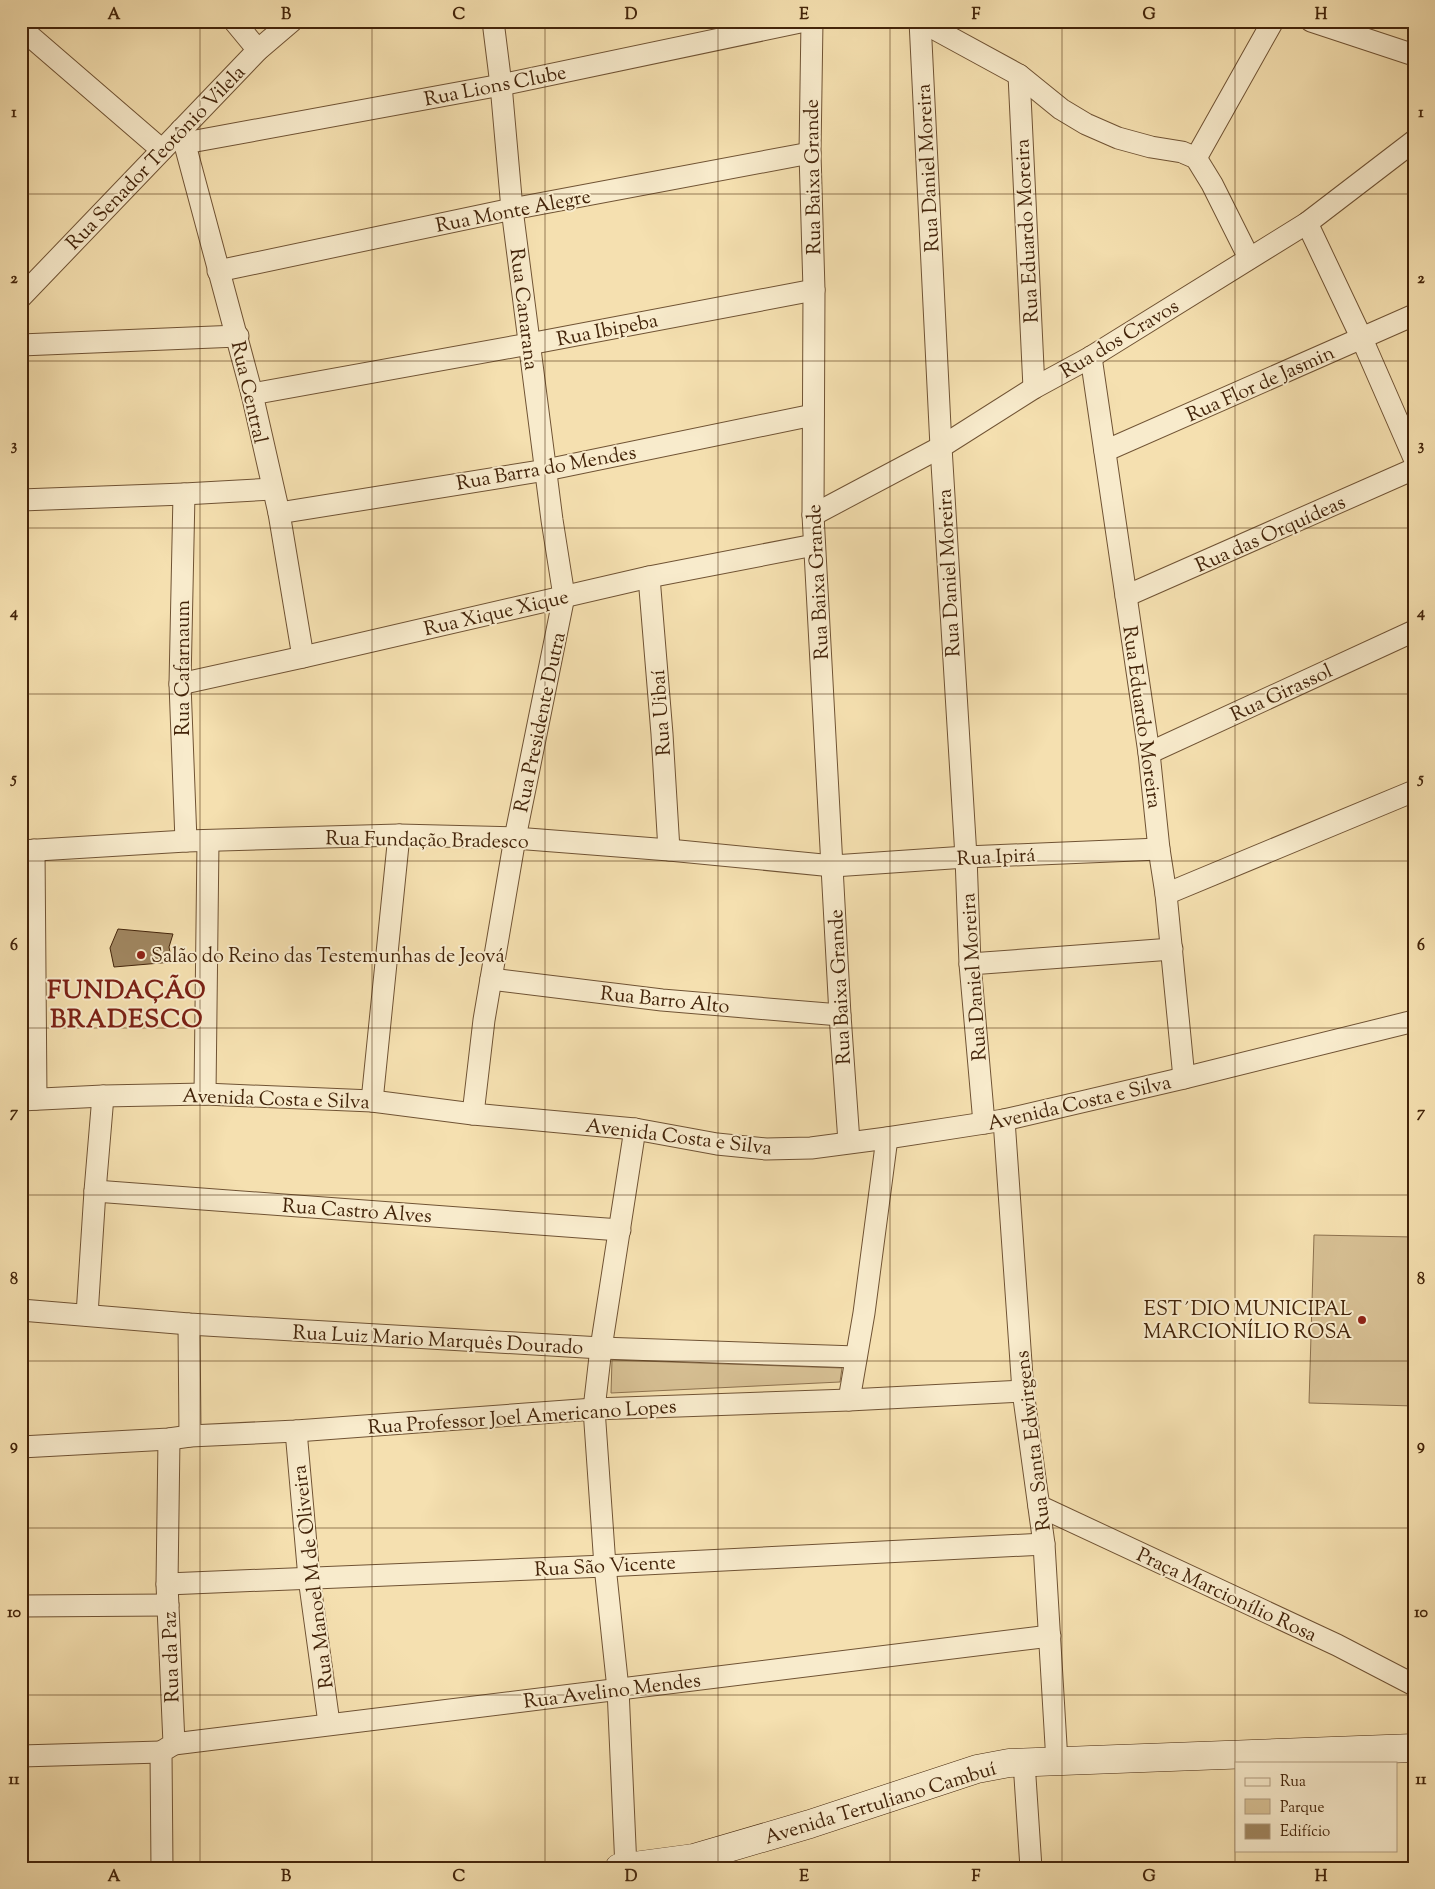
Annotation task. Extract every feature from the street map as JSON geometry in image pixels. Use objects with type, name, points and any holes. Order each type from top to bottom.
[{"type":"main road","name":"Avenida Tertuliano Cambuí","points":[[624,1868],[694,1863],[977,1769],[1024,1762],[1414,1748]]},
{"type":"street","points":[[234,21],[258,50]]},
{"type":"street","name":"Rua Senador Teotônio Vilela","points":[[21,297],[162,150],[183,136],[258,50],[292,21]]},
{"type":"street","name":"Rua Canarana","points":[[494,21],[512,209],[564,596]]},
{"type":"street","name":"Rua Lions Clube","points":[[183,136],[501,84],[805,21]]},
{"type":"street","name":"Rua Baixa Grande","points":[[812,21],[810,153],[814,290],[812,515],[840,1015],[849,1142]]},
{"type":"street","points":[[920,21],[1019,74],[1061,109],[1086,124],[1118,138],[1189,154],[1196,158],[1212,184],[1249,258]]},
{"type":"street","name":"Rua Daniel Moreira","points":[[920,21],[941,447],[966,857],[970,964],[994,1122]]},
{"type":"street","points":[[1196,158],[1273,21]]},
{"type":"street","points":[[1311,21],[1414,55]]},
{"type":"street","points":[[24,28],[162,150]]},
{"type":"street","name":"Rua Eduardo Moreira","points":[[1019,74],[1034,388]]},
{"type":"street","name":"Rua Central","points":[[183,136],[252,394],[272,489],[279,513],[303,657]]},
{"type":"street","name":"Rua dos Cravos","points":[[812,515],[941,447],[1034,388],[1091,357],[1307,223],[1414,141]]},
{"type":"street","name":"Rua Monte Alegre","points":[[218,271],[512,209],[810,153]]},
{"type":"street","points":[[1307,223],[1362,339],[1414,458]]},
{"type":"street","name":"Rua Ibipeba","points":[[252,394],[814,290]]},
{"type":"street","name":"Rua Flor de Jasmin","points":[[1105,451],[1362,339],[1414,314]]},
{"type":"street","points":[[21,346],[238,336]]},
{"type":"street","name":"Rua Eduardo Moreira","points":[[1091,357],[1149,753],[1172,949],[1184,1078]]},
{"type":"street","name":"Rua Barra do Mendes","points":[[279,513],[546,470],[812,415]]},
{"type":"street","name":"Rua das Orquídeas","points":[[1126,596],[1414,469]]},
{"type":"street","points":[[21,500],[272,489]]},
{"type":"street","name":"Rua Cafarnaum","points":[[184,494],[180,684],[186,842]]},
{"type":"street","name":"Rua Xique Xique","points":[[180,684],[649,577],[814,545]]},
{"type":"street","name":"Rua Uibaí","points":[[649,577],[669,850]]},
{"type":"street","name":"Rua Presidente Dutra","points":[[473,1114],[484,1020],[515,838],[564,596]]},
{"type":"street","name":"Rua Girassol","points":[[1149,753],[1414,631]]},
{"type":"street","points":[[1166,894],[1414,792]]},
{"type":"street","points":[[372,1101],[399,835]]},
{"type":"street","name":"Rua Fundação Bradesco","points":[[27,850],[208,841],[399,835],[515,838],[669,850],[833,866]]},
{"type":"street","points":[[205,1094],[208,841]]},
{"type":"street","name":"Rua Ipirá","points":[[833,866],[966,857],[1159,849]]},
{"type":"street","points":[[27,850],[29,1100]]},
{"type":"street","points":[[970,964],[1172,949]]},
{"type":"street","name":"Rua Barro Alto","points":[[491,979],[662,1000],[840,1015]]},
{"type":"street","name":"Avenida Costa e Silva","points":[[29,1100],[205,1094],[372,1101],[473,1114],[635,1129],[716,1144],[766,1149],[811,1148],[994,1122],[1184,1078],[1414,1021]]},
{"type":"street","points":[[87,1315],[94,1191],[103,1096]]},
{"type":"street","name":"Rua Santa Edwirgens","points":[[994,1122],[1023,1391],[1044,1544],[1057,1762]]},
{"type":"street","points":[[624,1868],[618,1689],[605,1566],[594,1409],[601,1348],[635,1129]]},
{"type":"street","points":[[849,1400],[864,1313],[887,1138]]},
{"type":"street","name":"Rua Castro Alves","points":[[94,1191],[620,1230]]},
{"type":"street","name":"Rua Luiz Mario Marquês Dourado","points":[[21,1310],[189,1324],[601,1348],[856,1357]]},
{"type":"street","points":[[189,1324],[190,1436]]},
{"type":"street","name":"Rua Professor Joel Americano Lopes","points":[[21,1446],[169,1440],[190,1436],[296,1431],[594,1409],[849,1400],[1023,1391]]},
{"type":"street","name":"Rua Manoel M de Oliveira","points":[[296,1431],[309,1578],[329,1723]]},
{"type":"street","name":"Rua da Paz","points":[[162,1868],[167,1748],[169,1440]]},
{"type":"street","name":"Praça Marcionílio Rosa","points":[[1039,1506],[1337,1645],[1414,1685]]},
{"type":"street","name":"Rua São Vicente","points":[[167,1584],[605,1566],[1044,1544]]},
{"type":"street","points":[[21,1606],[168,1605]]},
{"type":"street","name":"Rua Avelino Mendes","points":[[21,1756],[167,1748],[329,1723],[1050,1636]]},
{"type":"street","points":[[1024,1762],[1031,1868]]},
{"type":"green space","points":[[21,873],[30,1084],[21,1084]]},
{"type":"green space","name":"EST´DIO MUNICIPAL MARCIONÍLIO ROSA","points":[[1314,1235],[1414,1237],[1414,1406],[1309,1403]]},
{"type":"green space","points":[[612,1360],[842,1368],[840,1382],[611,1393]]},
{"type":"building","name":"Salão do Reino das Testemunhas de Jeová","points":[[118,929],[173,934],[169,947],[172,962],[114,967],[110,948]]},
{"type":"place","name":"Salão do Reino das Testemunhas de Jeová","points":[[141,955]]},
{"type":"place","name":"EST´DIO MUNICIPAL MARCIONÍLIO ROSA","points":[[1362,1320]]},
{"type":"district","name":"FUNDAÇÃO BRADESCO","points":[[127,1004]]}]
